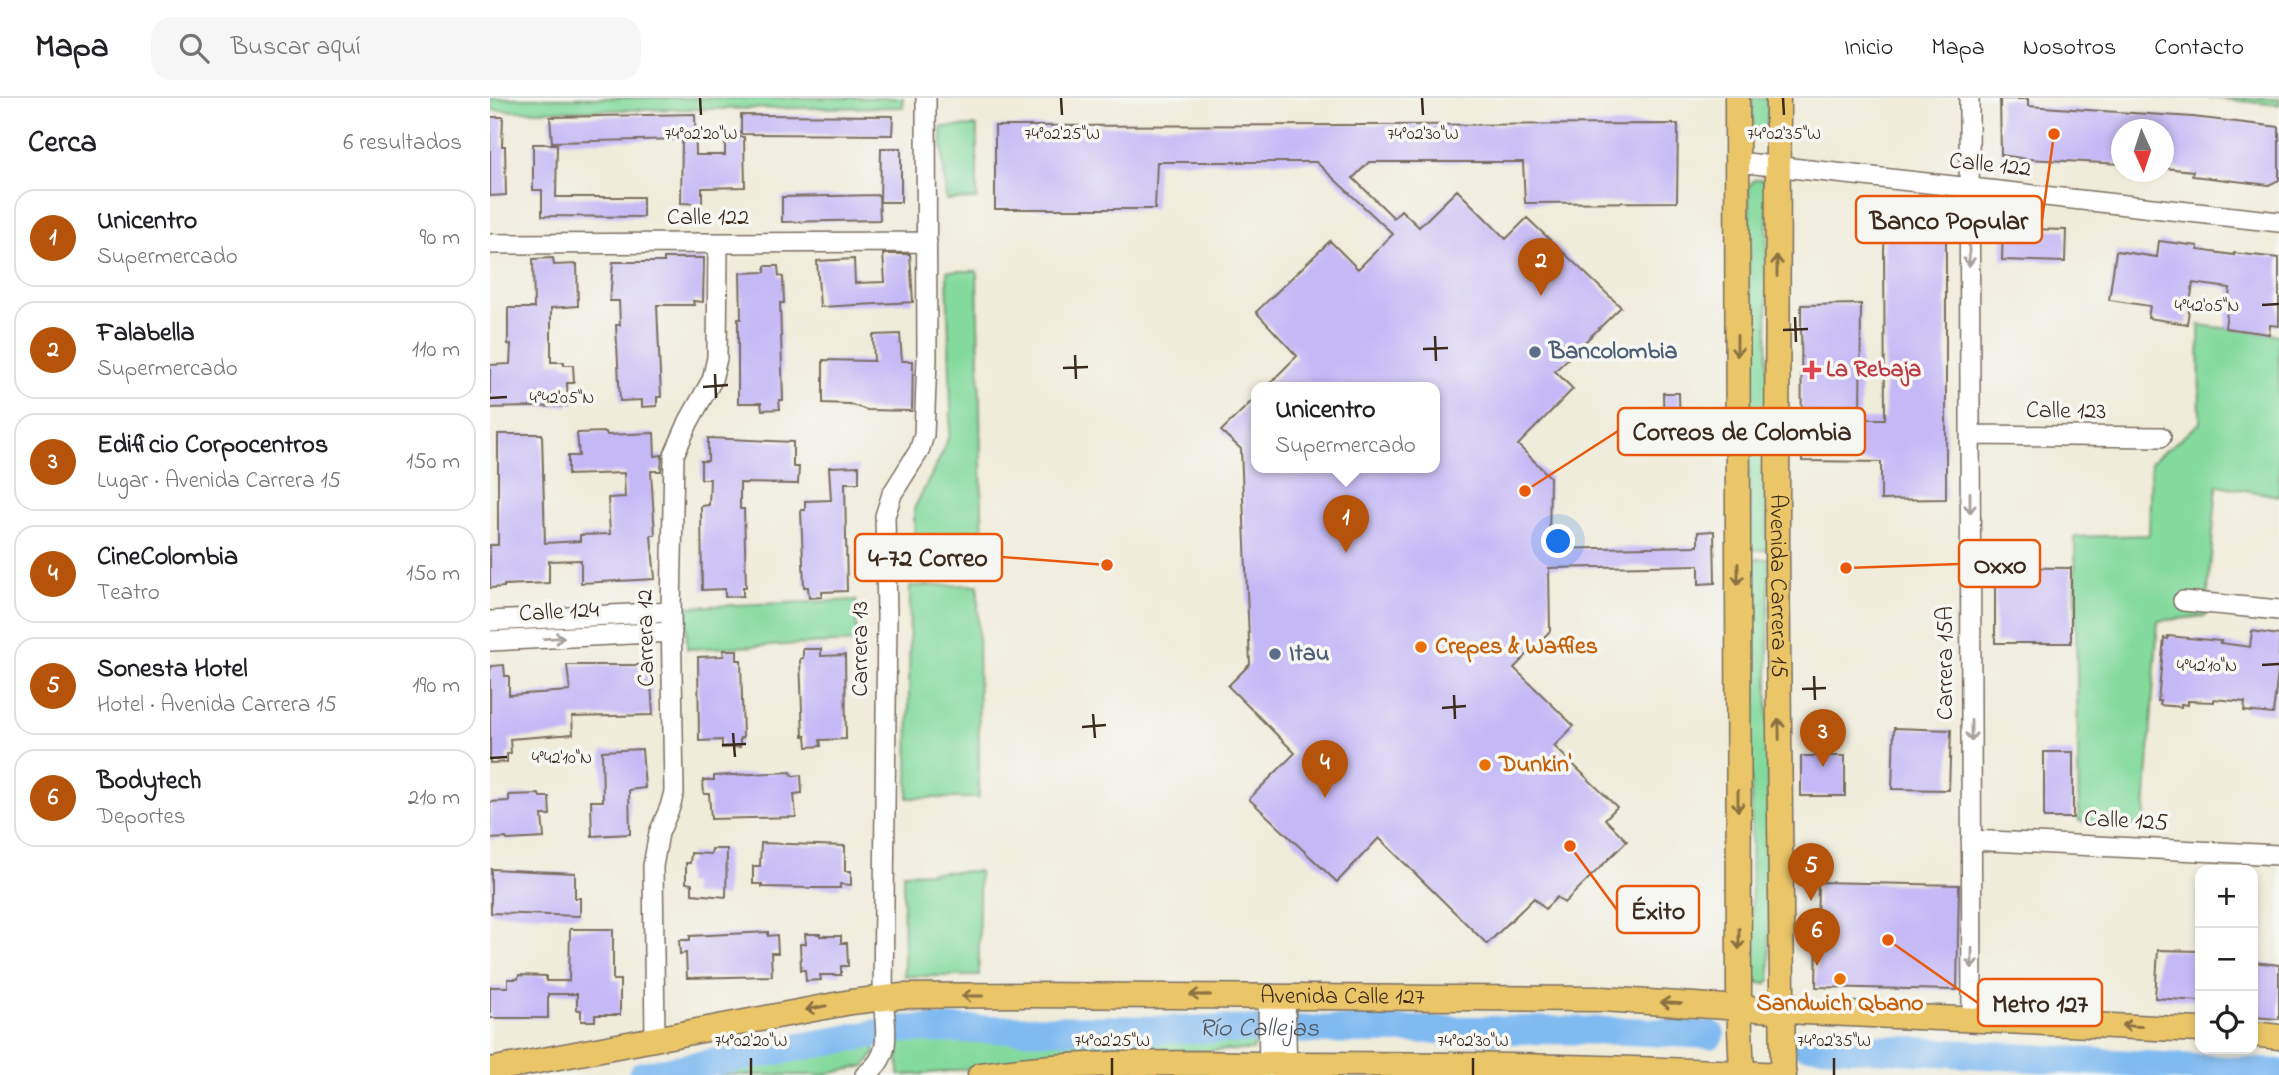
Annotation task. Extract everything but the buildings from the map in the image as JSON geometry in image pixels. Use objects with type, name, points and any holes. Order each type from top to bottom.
[{"type":"main road","name":"Avenida Carrera 15","points":[[1737,98],[1739,1007],[1742,1074]]},
{"type":"main road","name":"Avenida Carrera 15","points":[[1778,98],[1777,566],[1783,1075]]},
{"type":"main road","name":"Avenida Calle 127","points":[[490,1070],[655,1039],[884,1002],[1277,1006],[1602,999],[2195,1030]]},
{"type":"main road","points":[[2258,1035],[2279,1037]]},
{"type":"main road","points":[[980,1075],[1278,1063],[1783,1075]]},
{"type":"street","name":"Carrera 13","points":[[865,1075],[879,1064],[884,1054],[885,1040],[885,516],[891,494],[919,450],[923,435],[927,359],[926,98]]},
{"type":"street","name":"Carrera 15A","points":[[1969,98],[1972,1018]]},
{"type":"street","name":"Calle 122","points":[[1737,162],[2279,222]]},
{"type":"street","name":"Calle 122","points":[[490,244],[927,242]]},
{"type":"street","name":"Carrera 12","points":[[655,1039],[653,866],[659,833],[674,792],[671,612],[674,455],[712,380],[717,358],[718,243]]},
{"type":"street","name":"Calle 123","points":[[1970,435],[2161,437]]},
{"type":"street","points":[[2183,601],[2279,610]]},
{"type":"street","name":"Calle 124","points":[[490,621],[671,612]]},
{"type":"street","name":"Calle 124","points":[[490,641],[672,632]]},
{"type":"street","name":"Calle 125","points":[[1971,840],[2279,855]]},
{"type":"street","points":[[1277,1006],[1278,1063]]},
{"type":"green space","points":[[490,98],[903,98],[903,107],[521,111],[490,110]]},
{"type":"green space","points":[[1752,98],[1768,98],[1767,133],[1753,133]]},
{"type":"green space","points":[[2208,98],[2279,98],[2279,105]]},
{"type":"green space","points":[[977,126],[977,199],[946,200],[941,127]]},
{"type":"green space","points":[[1762,179],[1767,188],[1768,550],[1749,550],[1749,186],[1754,180]]},
{"type":"green space","points":[[947,271],[977,271],[983,553],[915,555],[914,509],[949,435],[951,410]]},
{"type":"green space","points":[[2199,325],[2279,335],[2279,496],[2217,485],[2206,616],[2158,621],[2144,826],[2079,821],[2075,537],[2149,535],[2151,462],[2200,423]]},
{"type":"green space","points":[[1750,559],[1769,559],[1767,822],[1770,980],[1766,984],[1754,982],[1752,978]]},
{"type":"green space","points":[[978,585],[979,798],[908,798],[910,586]]},
{"type":"green space","points":[[856,600],[857,642],[687,649],[686,607]]},
{"type":"green space","points":[[979,871],[979,976],[904,976],[903,873]]},
{"type":"green space","points":[[874,1042],[875,1054],[865,1066],[821,1075],[698,1075],[823,1050]]},
{"type":"green space","points":[[898,1042],[1259,1042],[1253,1050],[1079,1056],[899,1075]]},
{"type":"waterway","name":"Río Callejas","points":[[642,1075],[901,1029],[1522,1030],[1711,1035]]},
{"type":"waterway","name":"Río Callejas","points":[[1803,1044],[2279,1073]]},
{"type":"place","name":"Banco Popular","points":[[2054,134]]},
{"type":"place","name":"Falabella","points":[[1541,296]]},
{"type":"place","name":"Bancolombia","points":[[1535,352]]},
{"type":"place","name":"La Rebaja","points":[[1812,370]]},
{"type":"place","name":"Correos de Colombia","points":[[1525,491]]},
{"type":"place","name":"Unicentro","points":[[1346,553]]},
{"type":"place","name":"4-72 Correo","points":[[1107,565]]},
{"type":"place","name":"Oxxo","points":[[1846,568]]},
{"type":"place","name":"Crepes & Waffles","points":[[1421,647]]},
{"type":"place","name":"Itau","points":[[1275,654]]},
{"type":"place","name":"Dunkin'","points":[[1485,765]]},
{"type":"place","name":"Edificio Corpocentros","points":[[1823,767]]},
{"type":"place","name":"CineColombia","points":[[1325,798]]},
{"type":"place","name":"Éxito","points":[[1570,846]]},
{"type":"place","name":"Sonesta Hotel","points":[[1811,901]]},
{"type":"place","name":"Metro 127","points":[[1888,940]]},
{"type":"place","name":"Bodytech","points":[[1817,966]]},
{"type":"place","name":"Sandwich Qbano","points":[[1840,979]]}]
